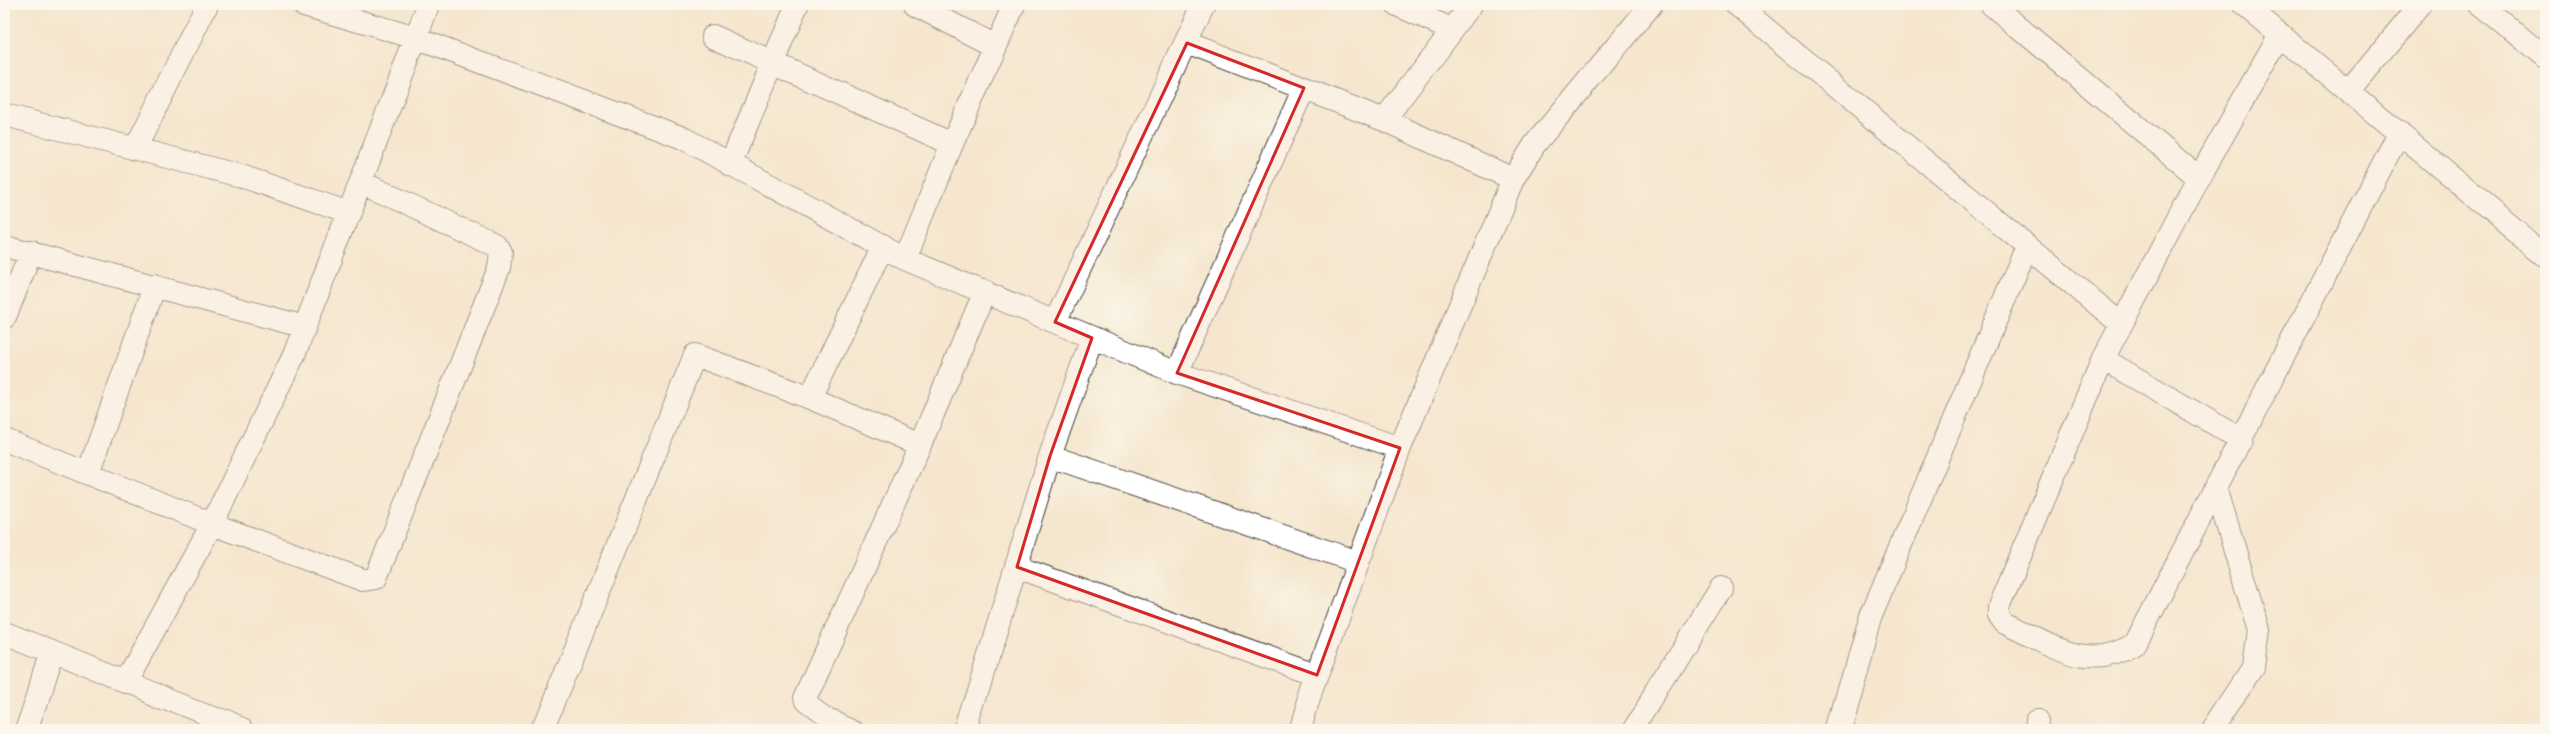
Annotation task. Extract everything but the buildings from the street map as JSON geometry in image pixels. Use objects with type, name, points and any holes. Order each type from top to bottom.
[{"type":"street","points":[[135,149],[207,5]]},
{"type":"street","points":[[304,5],[416,38],[683,138],[730,165],[905,259],[985,291],[1177,373],[1400,448]]},
{"type":"street","points":[[125,683],[212,524],[294,355],[428,5]]},
{"type":"street","points":[[730,165],[797,5]]},
{"type":"street","points":[[915,5],[995,46]]},
{"type":"street","points":[[905,259],[952,144],[1014,5]]},
{"type":"street","points":[[1056,322],[1187,43],[1203,5]]},
{"type":"street","points":[[1397,5],[1451,29]]},
{"type":"street","points":[[1384,120],[1451,29],[1471,5]]},
{"type":"street","points":[[1300,729],[1317,675],[1400,448],[1513,179],[1534,144],[1651,5]]},
{"type":"street","points":[[1737,5],[2122,324]]},
{"type":"street","points":[[1992,5],[2199,178]]},
{"type":"street","points":[[2245,5],[2349,90],[2545,255]]},
{"type":"street","points":[[2349,90],[2420,5]]},
{"type":"street","points":[[2481,5],[2545,59]]},
{"type":"street","points":[[2280,34],[2199,178],[2104,359],[1999,606],[1999,615],[2001,620],[2084,658],[2104,657],[2135,644],[2400,133]]},
{"type":"street","points":[[713,36],[772,64],[952,144]]},
{"type":"street","points":[[1187,43],[1384,120],[1513,179]]},
{"type":"street","points":[[1177,373],[1304,88]]},
{"type":"street","points":[[5,115],[241,176],[349,212]]},
{"type":"street","points":[[5,440],[212,524],[363,580],[372,580],[379,574],[496,276],[501,255],[497,246],[361,182]]},
{"type":"street","points":[[5,246],[155,285],[305,327]]},
{"type":"street","points":[[810,398],[883,246]]},
{"type":"street","points":[[1839,729],[1855,667],[1873,611],[2027,246]]},
{"type":"street","points":[[5,317],[31,252]]},
{"type":"street","points":[[88,473],[155,285]]},
{"type":"street","points":[[851,729],[828,719],[806,703],[805,698],[920,446],[985,291]]},
{"type":"street","points":[[966,729],[1050,456],[1092,338]]},
{"type":"street","points":[[544,729],[694,356],[697,355],[810,398],[920,446]]},
{"type":"street","points":[[2104,359],[2242,440]]},
{"type":"street","points":[[1050,456],[1358,562]]},
{"type":"street","points":[[2213,729],[2254,667],[2259,636],[2256,617],[2216,488]]},
{"type":"street","points":[[1017,567],[1317,675]]},
{"type":"street","points":[[1632,729],[1721,588]]},
{"type":"street","points":[[5,633],[125,683],[242,729]]},
{"type":"street","points":[[27,729],[52,652]]},
{"type":"highlighted area","points":[[1187,43],[1304,88],[1177,373],[1400,448],[1317,675],[1017,567],[1050,456],[1092,338],[1055,322]]}]
